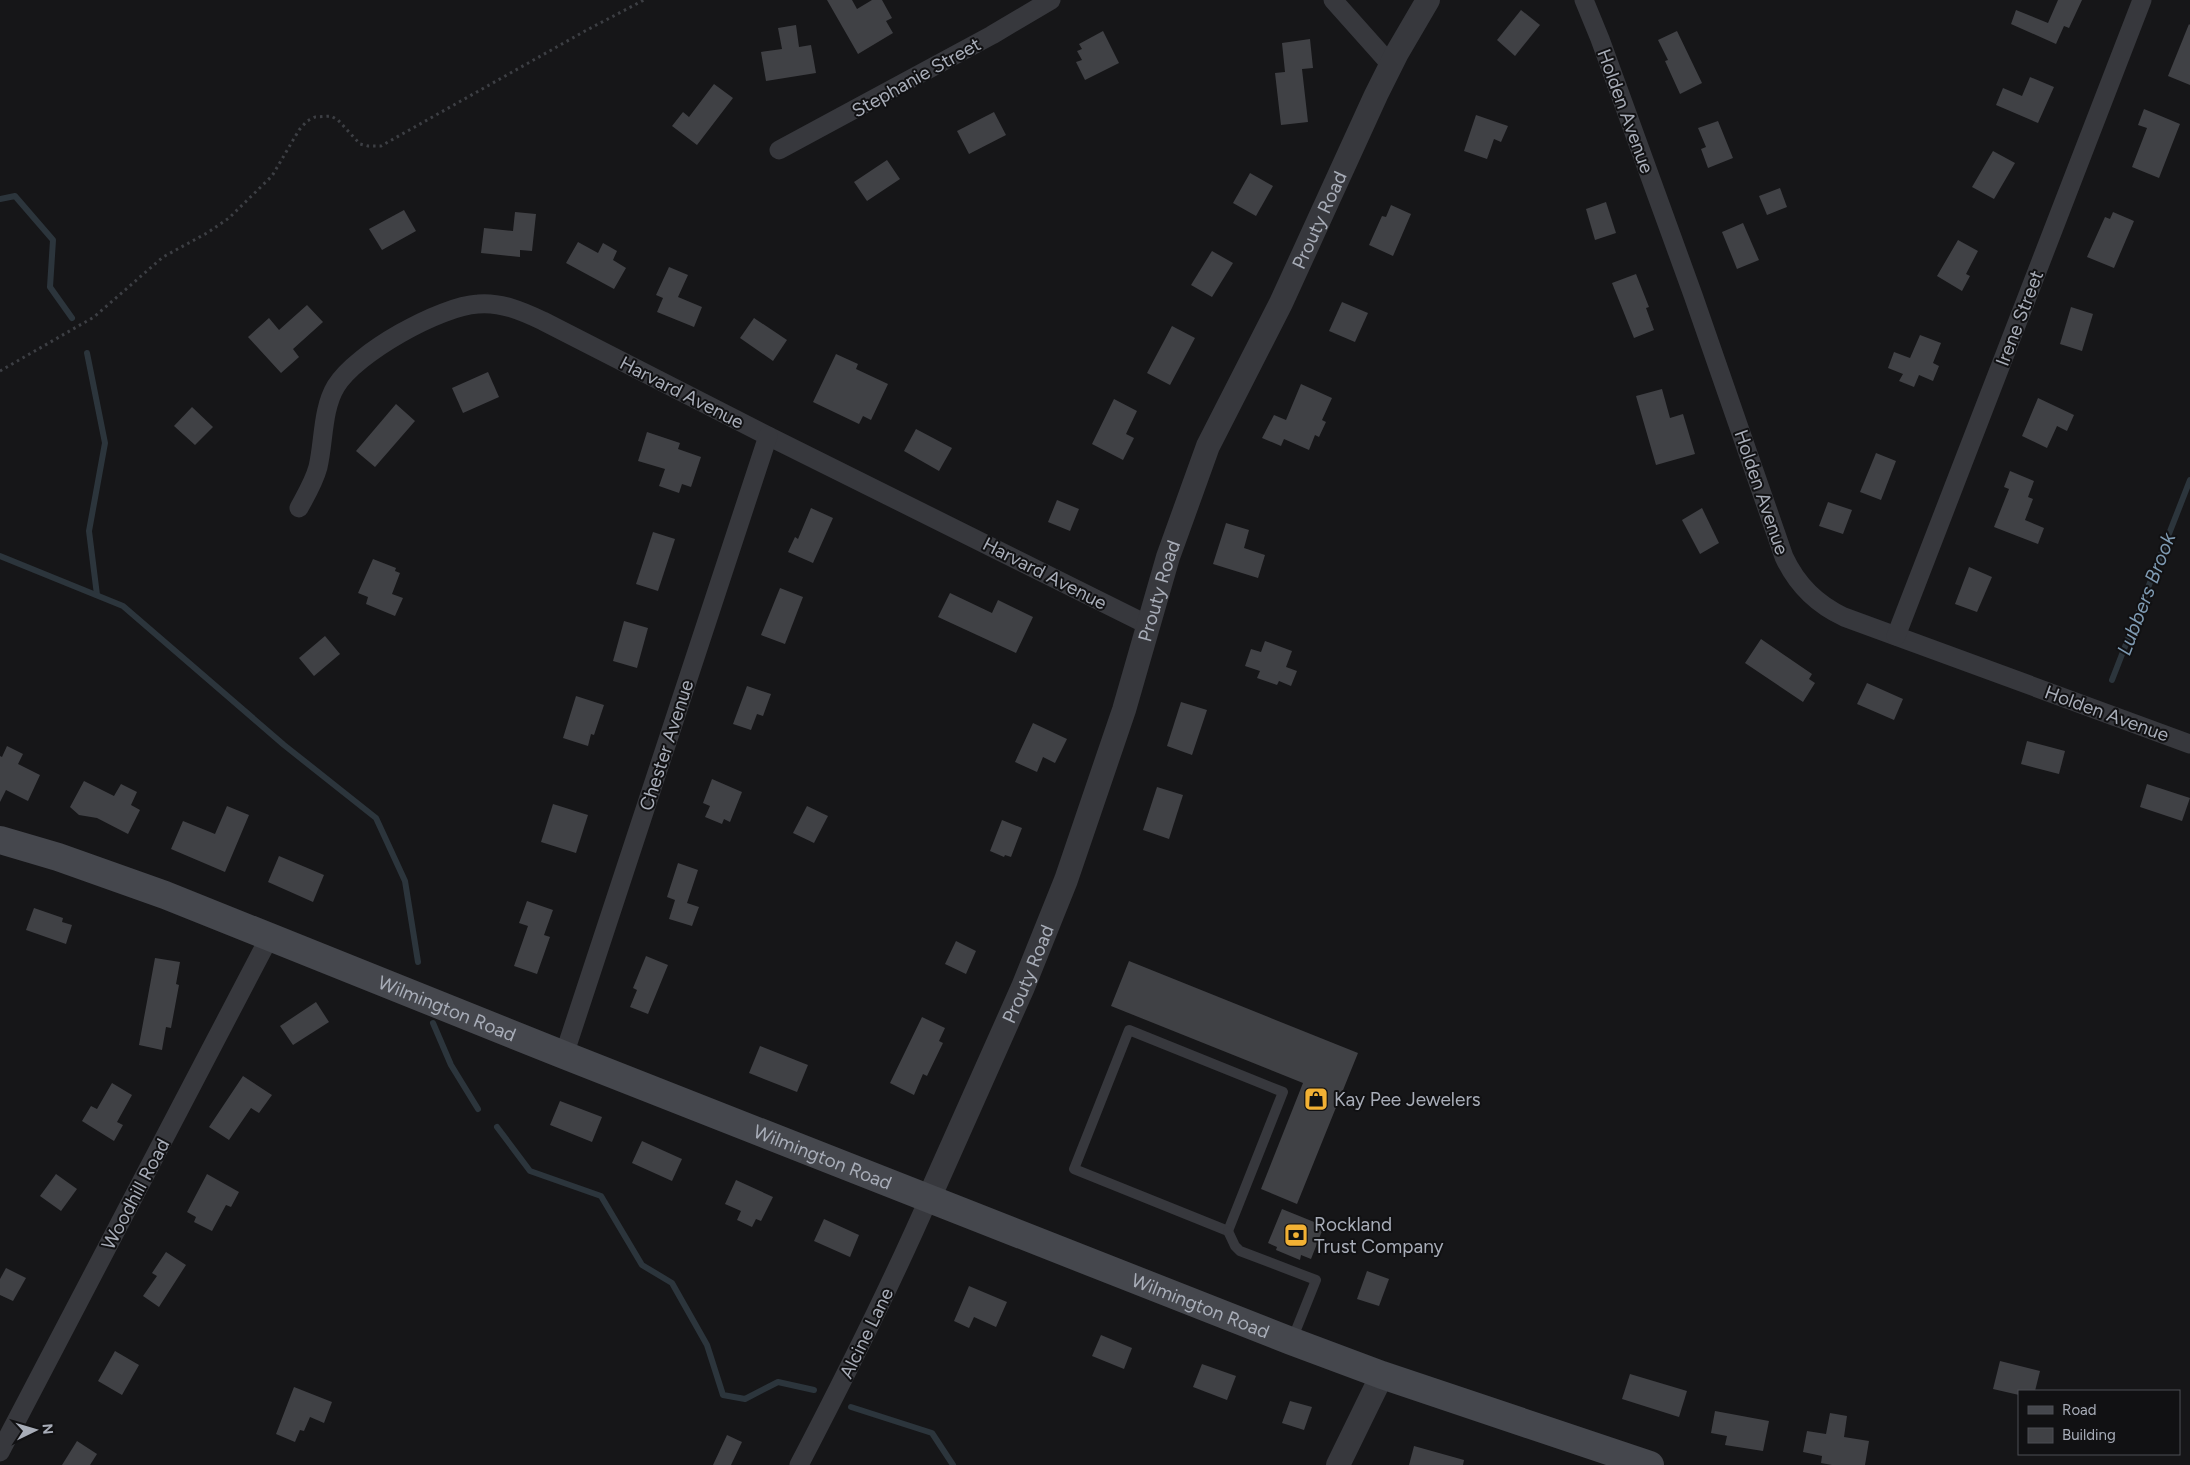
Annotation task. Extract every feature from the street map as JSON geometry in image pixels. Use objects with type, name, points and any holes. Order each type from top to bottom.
[{"type":"main road","name":"Wilmington Road","points":[[0,840],[96,869],[270,936],[564,1055],[1292,1341],[1382,1375],[1650,1465]]},
{"type":"street","name":"Stephanie Street","points":[[779,150],[933,67],[1051,0]]},
{"type":"street","points":[[1333,0],[1391,65]]},
{"type":"street","name":"Prouty Road","points":[[929,1198],[1046,933],[1124,710],[1168,557],[1208,446],[1281,304],[1391,65],[1428,0]]},
{"type":"street","name":"Holden Avenue","points":[[1584,0],[1600,39],[1789,567],[1800,585],[1825,607],[1844,617],[2190,744]]},
{"type":"street","name":"Irene Street","points":[[1896,636],[2142,0]]},
{"type":"street","name":"Harvard Avenue","points":[[299,508],[316,474],[330,400],[340,381],[357,363],[396,336],[421,323],[465,306],[490,304],[526,313],[1148,625]]},
{"type":"street","name":"Chester Avenue","points":[[564,1055],[768,436]]},
{"type":"street","name":"Woodhill Road","points":[[0,1452],[270,936]]},
{"type":"street","name":"Alcine Lane","points":[[799,1465],[858,1350],[929,1198]]},
{"type":"street","points":[[1338,1465],[1382,1375]]},
{"type":"lane","points":[[1228,1231],[1283,1092],[1129,1030],[1074,1169],[1228,1231],[1235,1246],[1240,1251],[1316,1280],[1292,1341]]},
{"type":"path","points":[[0,371],[94,317],[163,257],[207,233],[228,218],[272,176],[299,130],[307,121],[315,117],[331,116],[338,120],[360,144],[381,146],[585,31],[644,0]]},
{"type":"building","points":[[827,0],[852,0],[857,9],[872,0],[882,0],[892,18],[886,21],[893,33],[858,54]]},
{"type":"building","points":[[2058,0],[2082,0],[2069,28],[2064,26],[2056,44],[2011,24],[2016,10],[2048,23]]},
{"type":"building","points":[[1521,10],[1540,25],[1515,56],[1497,40]]},
{"type":"building","points":[[796,25],[799,47],[811,45],[816,73],[766,81],[761,52],[782,49],[778,28]]},
{"type":"building","points":[[2190,25],[2190,85],[2168,76]]},
{"type":"building","points":[[1103,31],[1119,63],[1085,80],[1076,62],[1082,60],[1077,51],[1082,49],[1079,44]]},
{"type":"building","points":[[1677,31],[1702,83],[1680,94],[1665,61],[1668,60],[1658,40]]},
{"type":"building","points":[[1310,39],[1313,68],[1302,69],[1308,122],[1281,125],[1275,73],[1285,72],[1282,43]]},
{"type":"building","points":[[2030,77],[2054,87],[2038,123],[1996,105],[2003,88],[2022,96]]},
{"type":"building","points":[[714,84],[733,98],[697,145],[672,126],[683,112],[689,117]]},
{"type":"building","points":[[2144,109],[2180,124],[2159,178],[2132,167],[2147,128],[2138,125]]},
{"type":"building","points":[[994,112],[1006,135],[969,154],[957,131]]},
{"type":"building","points":[[1476,115],[1508,126],[1501,142],[1494,139],[1487,159],[1464,151]]},
{"type":"building","points":[[1718,121],[1733,158],[1708,168],[1701,149],[1706,147],[1698,128]]},
{"type":"building","points":[[1993,151],[2015,163],[1994,199],[1972,187]]},
{"type":"building","points":[[887,160],[900,179],[867,201],[854,182]]},
{"type":"building","points":[[1250,173],[1273,186],[1256,216],[1233,203]]},
{"type":"building","points":[[1780,188],[1787,207],[1767,215],[1759,196]]},
{"type":"building","points":[[1606,202],[1616,233],[1595,240],[1586,209]]},
{"type":"building","points":[[1391,205],[1411,214],[1393,256],[1369,245],[1382,216],[1386,217]]},
{"type":"building","points":[[404,210],[416,231],[382,250],[369,229]]},
{"type":"building","points":[[515,212],[536,214],[532,251],[520,250],[520,257],[481,253],[484,228],[513,231]]},
{"type":"building","points":[[2113,212],[2134,221],[2114,268],[2087,257],[2105,217],[2110,219]]},
{"type":"building","points":[[1743,223],[1759,260],[1737,269],[1722,232]]},
{"type":"building","points":[[1958,240],[1978,251],[1966,274],[1970,276],[1962,291],[1937,276]]},
{"type":"building","points":[[578,242],[598,253],[603,243],[617,251],[613,260],[626,268],[614,289],[566,263]]},
{"type":"building","points":[[1212,251],[1233,263],[1212,297],[1191,285]]},
{"type":"building","points":[[669,267],[688,275],[678,297],[702,307],[694,327],[657,312],[663,298],[656,295]]},
{"type":"building","points":[[1636,274],[1649,307],[1646,308],[1654,330],[1634,338],[1612,283]]},
{"type":"building","points":[[1342,302],[1368,313],[1355,342],[1329,331]]},
{"type":"building","points":[[307,305],[323,322],[293,349],[299,357],[281,373],[248,337],[269,318],[279,330]]},
{"type":"building","points":[[2071,307],[2093,314],[2082,351],[2060,344]]},
{"type":"building","points":[[754,318],[787,340],[773,361],[740,338]]},
{"type":"building","points":[[1172,326],[1195,338],[1170,385],[1147,373]]},
{"type":"building","points":[[1920,335],[1941,343],[1933,363],[1939,366],[1933,381],[1919,375],[1914,387],[1899,381],[1903,374],[1888,368],[1894,352],[1910,358]]},
{"type":"building","points":[[836,354],[858,364],[856,369],[888,384],[871,420],[863,416],[859,424],[813,402]]},
{"type":"building","points":[[488,372],[499,397],[463,413],[452,388]]},
{"type":"building","points":[[1301,384],[1332,398],[1322,420],[1326,422],[1319,437],[1315,435],[1309,450],[1284,439],[1281,446],[1262,438],[1274,415],[1286,420]]},
{"type":"building","points":[[1662,389],[1670,418],[1683,414],[1695,454],[1656,465],[1636,396]]},
{"type":"building","points":[[2038,398],[2074,415],[2067,431],[2057,426],[2047,448],[2022,436]]},
{"type":"building","points":[[1114,399],[1137,411],[1126,434],[1134,438],[1123,460],[1092,444]]},
{"type":"building","points":[[396,404],[415,421],[375,467],[356,451]]},
{"type":"building","points":[[192,407],[213,427],[195,445],[174,426]]},
{"type":"building","points":[[916,429],[952,448],[939,471],[904,451]]},
{"type":"building","points":[[647,432],[680,443],[678,449],[701,457],[691,487],[682,484],[679,493],[659,486],[665,469],[638,461]]},
{"type":"building","points":[[1876,453],[1896,461],[1881,500],[1860,492]]},
{"type":"building","points":[[2010,471],[2034,481],[2028,497],[2033,499],[2025,520],[2044,528],[2038,544],[1994,527],[2009,489],[2004,487]]},
{"type":"building","points":[[1057,500],[1079,509],[1070,531],[1048,522]]},
{"type":"building","points":[[1828,502],[1852,510],[1843,534],[1819,526]]},
{"type":"building","points":[[811,508],[833,518],[813,563],[788,552],[795,537],[798,539]]},
{"type":"building","points":[[1702,508],[1719,543],[1700,554],[1682,520]]},
{"type":"building","points":[[1226,523],[1249,530],[1244,548],[1265,555],[1258,578],[1213,564]]},
{"type":"building","points":[[653,532],[675,539],[658,591],[636,584]]},
{"type":"building","points":[[373,559],[396,568],[395,571],[400,573],[392,594],[403,598],[395,616],[366,604],[368,597],[358,593]]},
{"type":"building","points":[[1969,567],[1992,577],[1977,612],[1955,604]]},
{"type":"building","points":[[780,588],[803,597],[785,644],[761,635]]},
{"type":"building","points":[[950,593],[992,613],[998,600],[1033,617],[1016,653],[938,617]]},
{"type":"building","points":[[624,621],[648,628],[637,668],[613,661]]},
{"type":"building","points":[[325,636],[340,654],[314,676],[299,658]]},
{"type":"building","points":[[1761,639],[1812,674],[1809,679],[1815,683],[1803,702],[1745,663]]},
{"type":"building","points":[[1265,641],[1292,651],[1286,667],[1297,671],[1291,686],[1279,681],[1277,685],[1257,678],[1260,671],[1245,666],[1251,649],[1261,652]]},
{"type":"building","points":[[1867,683],[1903,699],[1894,720],[1857,704]]},
{"type":"building","points":[[747,686],[771,694],[763,716],[757,714],[751,730],[733,724]]},
{"type":"building","points":[[576,696],[604,705],[594,735],[591,734],[588,746],[563,738]]},
{"type":"building","points":[[1181,702],[1207,710],[1192,755],[1167,746]]},
{"type":"building","points":[[1033,723],[1067,739],[1055,763],[1043,757],[1037,772],[1015,762]]},
{"type":"building","points":[[2027,741],[2065,751],[2059,774],[2021,764]]},
{"type":"building","points":[[7,746],[23,754],[18,764],[40,775],[28,801],[6,790],[0,802],[0,756],[2,757]]},
{"type":"building","points":[[712,779],[742,792],[730,822],[724,819],[722,824],[705,817],[710,806],[703,803]]},
{"type":"building","points":[[84,781],[114,796],[121,784],[137,792],[131,805],[140,810],[128,834],[97,818],[79,815],[70,807]]},
{"type":"building","points":[[2147,784],[2190,798],[2182,821],[2140,807]]},
{"type":"building","points":[[1157,787],[1183,795],[1169,839],[1143,830]]},
{"type":"building","points":[[553,804],[588,815],[576,853],[541,842]]},
{"type":"building","points":[[227,806],[249,815],[225,872],[171,849],[183,821],[215,834]]},
{"type":"building","points":[[807,806],[828,816],[814,843],[793,833]]},
{"type":"building","points":[[1002,820],[1022,828],[1011,857],[1005,855],[1004,857],[990,851]]},
{"type":"building","points":[[279,856],[324,875],[313,902],[268,882]]},
{"type":"building","points":[[678,863],[698,870],[687,903],[699,907],[692,926],[669,919],[675,900],[667,897]]},
{"type":"building","points":[[527,901],[553,910],[544,935],[550,937],[537,974],[514,966],[528,926],[519,923]]},
{"type":"building","points":[[34,908],[63,918],[62,922],[72,925],[66,944],[26,930]]},
{"type":"building","points":[[956,941],[976,951],[966,974],[945,964]]},
{"type":"building","points":[[646,956],[668,965],[648,1014],[630,1007],[637,990],[633,988]]},
{"type":"building","points":[[155,958],[180,962],[176,984],[179,985],[171,1028],[166,1027],[162,1050],[139,1045]]},
{"type":"building","points":[[1129,961],[1358,1053],[1297,1204],[1261,1189],[1303,1083],[1111,1006]]},
{"type":"building","points":[[316,1002],[329,1022],[293,1045],[280,1026]]},
{"type":"building","points":[[922,1017],[945,1028],[939,1041],[943,1043],[927,1076],[923,1074],[914,1095],[890,1083]]},
{"type":"building","points":[[760,1046],[808,1065],[797,1092],[749,1073]]},
{"type":"building","points":[[243,1076],[272,1095],[259,1113],[251,1108],[229,1140],[209,1127]]},
{"type":"building","points":[[112,1083],[132,1095],[117,1122],[123,1125],[114,1141],[82,1121],[91,1106],[97,1109]]},
{"type":"building","points":[[560,1101],[602,1117],[592,1142],[550,1125]]},
{"type":"building","points":[[642,1141],[682,1159],[672,1181],[632,1163]]},
{"type":"building","points":[[56,1174],[77,1189],[61,1211],[40,1196]]},
{"type":"building","points":[[207,1174],[239,1192],[231,1207],[226,1205],[212,1231],[194,1222],[196,1217],[187,1212]]},
{"type":"building","points":[[736,1180],[773,1197],[761,1221],[756,1219],[752,1227],[737,1220],[741,1211],[725,1204]]},
{"type":"building","name":"Rockland Trust Company","points":[[1282,1209],[1324,1226],[1311,1259],[1301,1255],[1300,1260],[1276,1250],[1277,1247],[1268,1243]]},
{"type":"building","points":[[824,1219],[859,1235],[850,1257],[814,1241]]},
{"type":"building","points":[[166,1252],[186,1265],[159,1307],[143,1296],[157,1276],[152,1273]]},
{"type":"building","points":[[6,1268],[26,1278],[13,1301],[0,1295],[0,1279]]},
{"type":"building","points":[[1367,1271],[1389,1279],[1379,1306],[1357,1299]]},
{"type":"building","points":[[969,1286],[1007,1302],[996,1327],[974,1317],[969,1328],[954,1321]]},
{"type":"building","points":[[1101,1335],[1132,1348],[1124,1369],[1092,1356]]},
{"type":"building","points":[[115,1351],[139,1365],[122,1395],[98,1381]]},
{"type":"building","points":[[2000,1361],[2040,1371],[2035,1390],[2018,1390],[2018,1395],[1993,1389]]},
{"type":"building","points":[[1202,1364],[1236,1376],[1227,1400],[1193,1387]]},
{"type":"building","points":[[1630,1374],[1687,1391],[1679,1417],[1622,1399]]},
{"type":"building","points":[[294,1387],[332,1402],[324,1423],[310,1417],[304,1431],[300,1430],[295,1442],[276,1434]]},
{"type":"building","points":[[1290,1401],[1312,1407],[1304,1430],[1282,1423]]},
{"type":"building","points":[[1715,1411],[1769,1421],[1763,1451],[1725,1445],[1727,1436],[1711,1433]]},
{"type":"building","points":[[1830,1413],[1847,1416],[1844,1437],[1869,1441],[1865,1465],[1821,1463],[1822,1456],[1803,1452],[1807,1431],[1826,1434]]},
{"type":"building","points":[[727,1435],[742,1442],[731,1465],[713,1465]]},
{"type":"building","points":[[77,1441],[97,1454],[90,1465],[62,1465]]},
{"type":"building","points":[[1414,1446],[1464,1460],[1463,1465],[1409,1465]]},
{"type":"waterway","points":[[0,199],[15,196],[53,240],[50,287],[72,318]]},
{"type":"waterway","points":[[87,353],[105,443],[89,531],[97,595]]},
{"type":"waterway","name":"Lubbers Brook","points":[[2112,680],[2190,480]]},
{"type":"waterway","points":[[0,556],[123,606],[284,745],[376,818],[405,881],[418,962]]},
{"type":"waterway","points":[[433,1023],[451,1065],[478,1109]]},
{"type":"waterway","points":[[497,1127],[530,1171],[601,1196],[642,1265],[672,1283],[707,1345],[723,1395],[745,1399],[778,1382],[814,1390]]},
{"type":"waterway","points":[[851,1407],[932,1433],[953,1465]]},
{"type":"place","name":"Kay Pee Jewelers","points":[[1316,1099]]},
{"type":"place","name":"Rockland Trust Company","points":[[1296,1235]]}]
